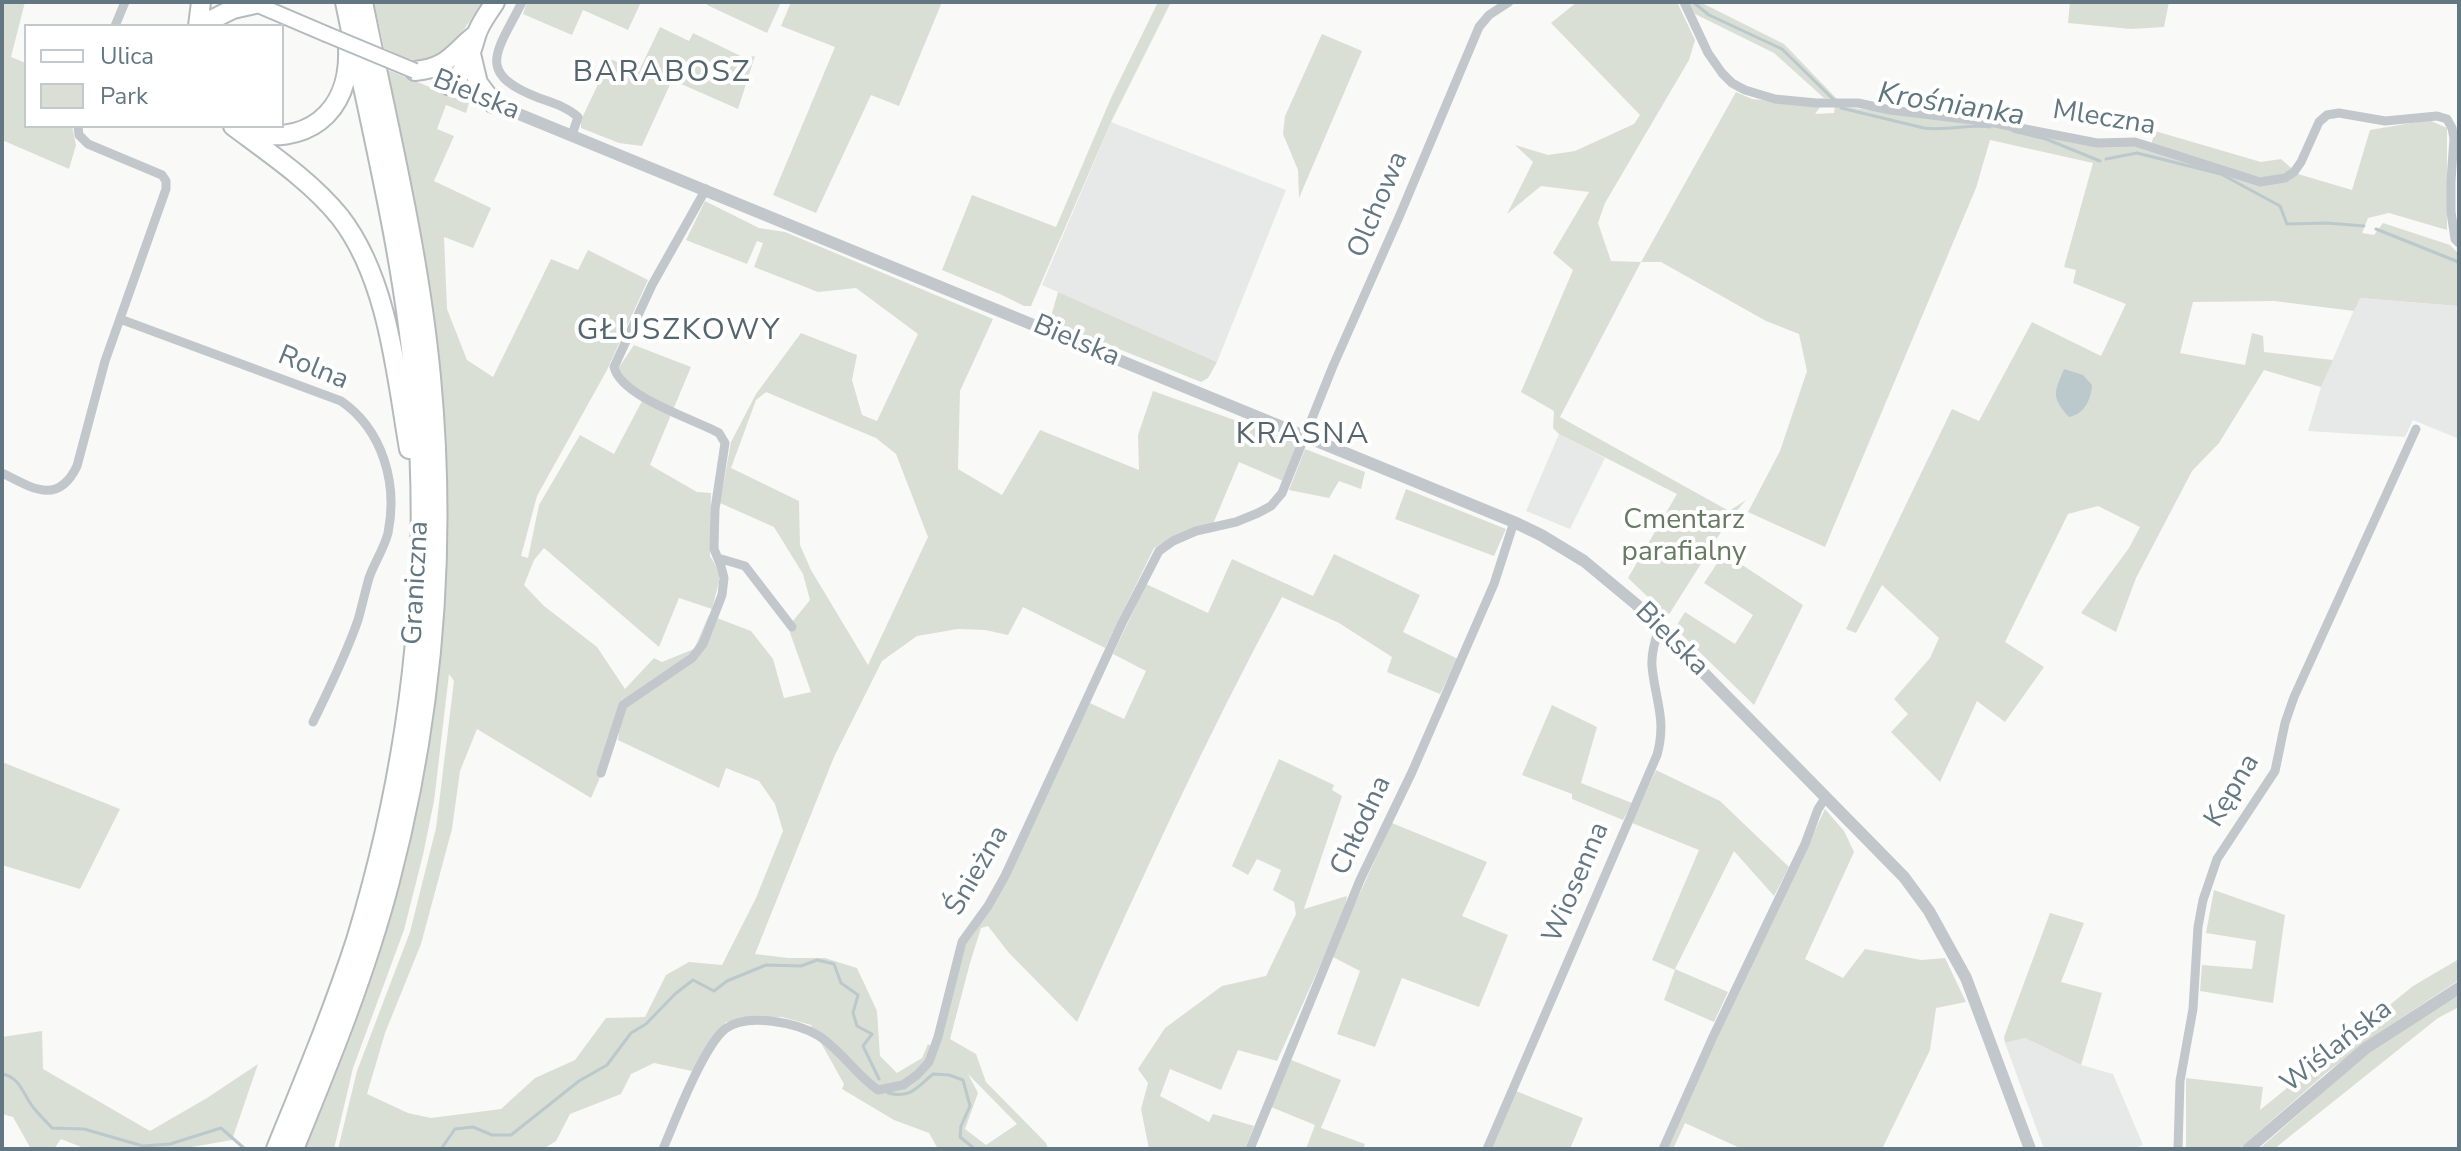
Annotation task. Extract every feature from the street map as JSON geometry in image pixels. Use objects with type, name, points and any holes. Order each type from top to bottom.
[{"type":"highway","points":[[448,85],[456,80],[466,52],[495,2]]},
{"type":"highway","points":[[204,13],[253,3]]},
{"type":"highway","points":[[235,128],[272,137],[284,135],[310,127],[332,110],[345,85],[348,71],[351,3]]},
{"type":"highway","name":"Graniczna","points":[[276,1149],[348,962],[375,872],[389,812],[411,679],[419,595],[421,518],[416,401],[404,297],[351,3]]},
{"type":"highway","name":"Graniczna","points":[[294,1149],[353,999],[390,880],[421,734],[436,595],[437,468],[427,339],[396,159],[351,3]]},
{"type":"highway","points":[[415,71],[436,67],[466,52]]},
{"type":"highway","points":[[466,52],[478,83],[493,103]]},
{"type":"highway","points":[[235,128],[326,201],[361,251],[385,319],[421,518]]},
{"type":"main road","name":"Bielska","points":[[253,3],[448,85]]},
{"type":"street","points":[[116,24],[125,2]]},
{"type":"street","points":[[522,2],[498,51],[495,67],[502,79],[517,90],[569,109],[578,117],[572,135]]},
{"type":"street","name":"Olchowa","points":[[1305,437],[1479,27],[1489,15],[1509,2]]},
{"type":"street","name":"Mleczna","points":[[1684,2],[1714,64],[1732,83],[1759,95],[1816,103],[1858,103],[1989,122],[2097,143],[2135,142],[2260,182],[2285,178],[2294,172],[2319,122],[2327,115],[2339,113],[2385,121],[2437,116],[2447,119],[2454,138],[2451,212],[2455,239],[2459,243]]},
{"type":"street","name":"Bielska","points":[[448,85],[1514,522],[1584,561],[1637,605],[1904,877],[1943,935],[1966,978],[2030,1149]]},
{"type":"street","points":[[2,473],[48,492],[58,490],[70,481],[77,466],[105,361],[166,189],[166,181],[154,171],[88,144],[79,135],[78,128]]},
{"type":"street","points":[[601,773],[623,705],[692,658],[703,644],[722,595],[724,578],[714,549],[715,509],[725,443],[719,433],[649,400],[629,387],[617,377],[614,367],[652,285],[706,189]]},
{"type":"street","name":"Rolna","points":[[120,319],[341,401],[357,412],[378,444],[391,483],[388,535],[370,575],[358,620],[313,722]]},
{"type":"street","name":"Kępna","points":[[2178,1149],[2180,1081],[2193,1009],[2198,927],[2209,880],[2217,859],[2275,771],[2294,697],[2416,429]]},
{"type":"street","name":"Śnieżna","points":[[663,1149],[706,1058],[725,1030],[737,1024],[775,1021],[815,1033],[830,1043],[867,1083],[878,1090],[903,1085],[929,1062],[962,942],[988,906],[1012,862],[1122,623],[1159,551],[1196,531],[1236,522],[1271,506],[1282,493],[1305,437]]},
{"type":"street","name":"Chłodna","points":[[1250,1149],[1360,880],[1412,772],[1494,584],[1514,522]]},
{"type":"street","points":[[718,558],[745,566],[792,627]]},
{"type":"street","name":"Wiosenna","points":[[1487,1149],[1657,755],[1662,723],[1651,663],[1659,628]]},
{"type":"street","points":[[1663,1149],[1826,797]]},
{"type":"street","name":"Wiślańska","points":[[2248,1149],[2366,1048],[2459,988]]},
{"type":"shaded area","points":[[1111,122],[1286,190],[1217,362],[1042,285]]},
{"type":"shaded area","points":[[2359,298],[2456,306],[2459,303],[2459,439],[2413,420],[2405,437],[2308,431],[2321,387]]},
{"type":"shaded area","points":[[2064,369],[2083,375],[2092,385],[2086,405],[2079,413],[2069,417],[2056,394]]},
{"type":"shaded area","points":[[1559,434],[1605,458],[1570,529],[1526,511]]},
{"type":"shaded area","points":[[2025,1038],[2081,1065],[2113,1074],[2143,1145],[2131,1149],[2044,1149],[2005,1043]]},
{"type":"green space","points":[[2,2],[25,2],[11,57],[24,62],[24,128],[72,128],[76,145],[69,169],[2,140]]},
{"type":"green space","points":[[374,2],[482,2],[454,42],[436,57],[425,60],[409,59],[384,48]]},
{"type":"green space","points":[[527,2],[641,2],[628,30],[583,10],[572,35],[523,14]]},
{"type":"green space","points":[[708,2],[781,2],[767,33],[707,5]]},
{"type":"green space","points":[[791,2],[942,2],[899,106],[871,95],[816,213],[773,195],[835,47],[781,26]]},
{"type":"green space","points":[[1158,2],[1171,2],[1111,122],[1031,306],[1024,306],[942,270],[972,195],[1056,227],[1111,98]]},
{"type":"green space","name":"Cmentarz parafialny","points":[[1577,2],[1677,2],[1695,40],[1689,60],[1605,203],[1598,223],[1611,261],[1641,262],[1560,417],[1729,511],[1746,500],[1728,521],[1668,616],[1628,578],[1677,494],[1559,434],[1553,428],[1554,411],[1521,392],[1573,270],[1553,253],[1589,192],[1541,186],[1507,214],[1533,162],[1515,145],[1548,155],[1575,151],[1634,124],[1640,115],[1551,23]]},
{"type":"green space","points":[[1688,2],[1700,2],[1784,44],[1837,99],[1824,98],[1774,53],[1695,14]]},
{"type":"green space","points":[[2070,2],[2169,2],[2164,27],[2131,29],[2068,23]]},
{"type":"green space","points":[[660,27],[689,41],[693,33],[745,58],[755,56],[738,109],[672,80],[642,146],[619,143],[581,128],[581,120],[610,59],[639,71]]},
{"type":"green space","points":[[1322,34],[1362,51],[1299,198],[1298,170],[1283,134],[1285,116]]},
{"type":"green space","points":[[388,70],[469,103],[466,113],[446,105],[437,129],[454,136],[434,181],[491,208],[473,248],[444,237],[447,309],[467,360],[493,377],[551,259],[578,270],[588,250],[648,280],[607,370],[537,496],[521,556],[528,558],[539,505],[580,435],[614,454],[642,401],[613,376],[634,345],[691,367],[650,465],[697,492],[711,493],[710,556],[719,571],[712,609],[679,598],[659,647],[544,548],[534,560],[524,585],[544,606],[597,647],[625,689],[654,658],[662,662],[694,649],[709,615],[751,631],[773,659],[784,698],[811,692],[788,627],[810,600],[803,574],[774,527],[720,503],[731,442],[756,394],[801,333],[857,355],[852,380],[862,415],[877,421],[918,334],[856,288],[818,292],[754,267],[763,243],[757,241],[747,264],[686,240],[705,201],[759,228],[785,232],[993,319],[960,391],[958,469],[1002,495],[1040,430],[1139,470],[1138,435],[1153,391],[1299,443],[1283,481],[1239,462],[1213,524],[1183,532],[1154,548],[1105,648],[1023,607],[1008,635],[958,629],[917,636],[882,661],[834,757],[755,954],[825,958],[857,968],[877,1011],[880,1056],[897,1073],[922,1058],[928,1044],[937,1050],[967,939],[1090,703],[1124,719],[1146,671],[1113,654],[1146,584],[1208,613],[1232,559],[1313,596],[1334,554],[1420,595],[1403,632],[1458,659],[1440,694],[1387,672],[1392,657],[1339,623],[1282,597],[1201,754],[1077,1022],[1009,953],[988,926],[981,928],[950,1039],[976,1054],[986,1082],[1046,1143],[1048,1149],[938,1149],[929,1133],[894,1120],[842,1089],[844,1084],[811,1025],[782,1017],[726,1022],[692,1071],[654,1063],[631,1074],[621,1094],[570,1114],[556,1141],[543,1149],[338,1149],[357,1071],[410,932],[436,828],[454,681],[449,674],[434,801],[404,930],[353,1068],[334,1149],[305,1149],[344,1050],[394,901],[424,775],[437,691],[444,587],[445,491],[441,375],[424,260]],"holes":[[[766,392],[876,438],[896,454],[928,537],[868,665],[811,570],[800,545],[799,501],[731,468],[756,400]],[[623,697],[618,740],[719,788],[726,768],[759,781],[775,804],[783,831],[756,898],[722,965],[689,962],[666,975],[645,1017],[606,1018],[575,1060],[535,1078],[501,1109],[431,1118],[408,1113],[367,1094],[385,1033],[421,944],[452,829],[460,771],[477,729],[591,798]],[[968,1074],[1017,1124],[986,1145],[965,1129],[978,1093]]]},
{"type":"green space","points":[[1736,92],[1752,99],[1821,106],[1815,114],[1834,113],[1835,106],[1997,124],[2150,149],[2155,131],[2261,162],[2281,159],[2298,174],[2352,190],[2370,130],[2429,120],[2447,128],[2447,230],[2389,213],[2368,218],[2362,233],[2374,235],[2383,223],[2450,245],[2459,254],[2459,303],[2457,306],[2360,298],[2354,311],[2274,301],[2193,302],[2180,353],[2245,365],[2252,333],[2263,336],[2264,352],[2333,360],[2321,387],[2264,370],[2219,443],[2192,471],[2136,578],[2116,632],[2081,613],[2129,548],[2140,527],[2098,506],[2068,514],[2005,642],[2044,667],[2005,722],[1977,701],[1940,782],[1891,732],[1908,714],[1894,699],[1930,658],[1939,638],[1882,585],[1856,633],[1846,629],[1952,409],[1979,421],[2032,322],[2101,356],[2126,304],[2073,283],[2076,270],[2064,267],[2093,163],[1990,140],[1976,188],[1825,547],[1748,512],[1780,451],[1807,371],[1799,334],[1766,321],[1661,262],[1641,262]]},
{"type":"green space","points":[[1058,292],[1217,362],[1208,378],[1201,382],[1059,325],[1053,321],[1052,313]]},
{"type":"green space","points":[[1305,449],[1365,472],[1361,489],[1339,481],[1329,498],[1289,490]]},
{"type":"green space","points":[[1406,489],[1506,529],[1494,556],[1395,519]]},
{"type":"green space","points":[[1724,553],[1803,605],[1754,705],[1675,628],[1685,612],[1735,644],[1753,615],[1704,583]]},
{"type":"green space","points":[[1552,705],[1597,727],[1581,783],[1632,803],[1623,820],[1572,799],[1572,794],[1522,775]]},
{"type":"green space","points":[[1279,759],[1334,785],[1332,790],[1342,796],[1304,909],[1347,896],[1344,912],[1277,1061],[1238,1050],[1221,1090],[1170,1069],[1160,1096],[1209,1122],[1213,1114],[1254,1126],[1245,1149],[1149,1149],[1141,1109],[1148,1083],[1138,1069],[1165,1028],[1222,986],[1266,976],[1296,914],[1294,902],[1273,890],[1281,870],[1257,859],[1248,875],[1232,866]]},
{"type":"green space","points":[[2,762],[120,809],[80,889],[2,865]]},
{"type":"green space","points":[[1656,770],[1720,801],[1789,867],[1774,896],[1734,851],[1675,969],[1728,992],[1714,1022],[1664,1000],[1675,970],[1652,960],[1699,850],[1632,823]]},
{"type":"green space","points":[[1825,809],[1844,831],[1854,852],[1805,959],[1843,978],[1865,949],[1921,960],[1945,958],[1966,1002],[1936,1008],[1930,1050],[1882,1149],[1742,1149],[1685,1123],[1673,1149],[1665,1149]]},
{"type":"green space","points":[[1392,823],[1487,862],[1462,916],[1508,935],[1479,1007],[1402,978],[1375,1047],[1337,1034],[1360,971],[1331,956]]},
{"type":"green space","points":[[2214,890],[2285,915],[2273,1003],[2200,991],[2202,965],[2252,969],[2256,941],[2206,933]]},
{"type":"green space","points":[[2050,913],[2084,923],[2061,982],[2102,993],[2081,1065],[2025,1038],[2005,1043],[2004,1037]]},
{"type":"green space","points":[[2459,959],[2459,980],[2380,1032],[2326,1073],[2239,1149],[2186,1149],[2186,1078],[2263,1087],[2260,1110],[2413,986]]},
{"type":"green space","points":[[2459,995],[2459,1007],[2438,1018],[2274,1149],[2259,1149],[2370,1051]]},
{"type":"green space","points":[[42,1031],[43,1069],[150,1131],[258,1064],[232,1140],[180,1149],[86,1149],[61,1139],[54,1149],[31,1149],[13,1117],[2,1114],[2,1037]]},
{"type":"green space","points":[[1289,1059],[1341,1080],[1321,1128],[1365,1144],[1363,1149],[1306,1149],[1315,1125],[1271,1107]]},
{"type":"green space","points":[[1516,1091],[1583,1118],[1570,1149],[1491,1149]]},
{"type":"waterway","name":"Krośnianka","points":[[1693,2],[1709,15],[1782,49],[1833,99]]},
{"type":"waterway","name":"Krośnianka","points":[[1841,108],[1924,128],[1990,127]]},
{"type":"waterway","name":"Krośnianka","points":[[2013,131],[2046,139],[2100,161]]},
{"type":"waterway","name":"Krośnianka","points":[[2106,159],[2137,153],[2221,174],[2280,206],[2287,224],[2364,226]]},
{"type":"waterway","name":"Krośnianka","points":[[2376,229],[2459,264]]},
{"type":"waterway","points":[[441,1149],[455,1129],[473,1127],[492,1135],[511,1135],[579,1081],[607,1065],[631,1033],[646,1024],[693,980],[714,991],[727,981],[766,965],[801,966],[817,960],[834,964],[841,983],[858,995],[853,1013],[857,1026],[872,1034],[863,1046],[879,1079]]},
{"type":"waterway","points":[[2,1074],[17,1082],[33,1107],[52,1128],[84,1129],[143,1146],[170,1144],[221,1128],[245,1149]]},
{"type":"waterway","points":[[888,1093],[908,1093],[933,1074],[963,1080],[970,1106],[961,1126],[960,1137],[975,1149]]},
{"type":"district","name":"BARABOSZ","points":[[662,74]]},
{"type":"district","name":"GŁUSZKOWY","points":[[679,332]]},
{"type":"district","name":"KRASNA","points":[[1303,436]]}]
